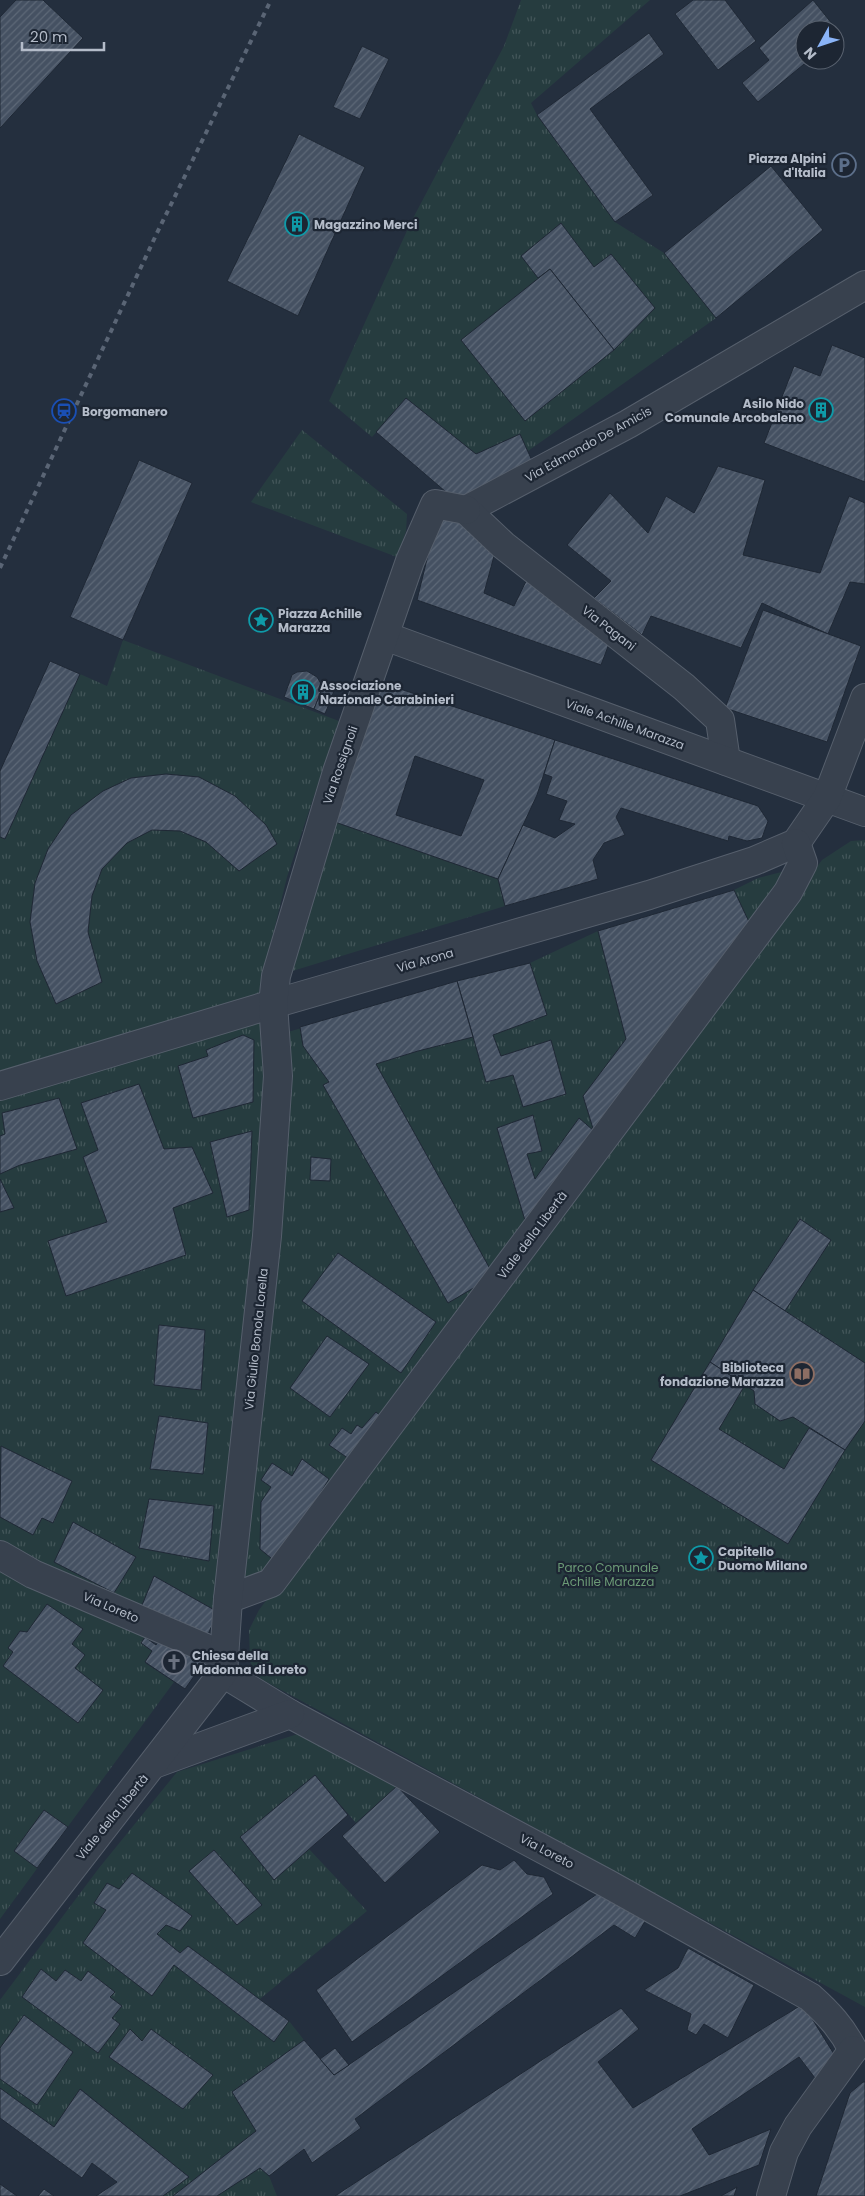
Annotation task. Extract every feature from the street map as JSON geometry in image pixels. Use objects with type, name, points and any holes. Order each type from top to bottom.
[{"type":"street","name":"Via Edmondo De Amicis","points":[[466,510],[628,424],[865,285]]},
{"type":"street","name":"Via Rossignoli","points":[[272,1004],[276,976],[322,818],[410,561],[435,504],[466,510]]},
{"type":"street","name":"Via Pagani","points":[[466,510],[503,546],[684,687],[720,720],[726,761]]},
{"type":"street","name":"Viale Achille Marazza","points":[[385,636],[865,812]]},
{"type":"street","points":[[796,843],[827,798],[865,698]]},
{"type":"street","name":"Via Arona","points":[[0,1086],[272,1004],[649,895],[754,861],[796,843]]},
{"type":"street","name":"Viale della Libertà","points":[[228,1599],[271,1583],[788,892],[803,863],[796,843]]},
{"type":"street","name":"Via Giulio Bonola Lorella","points":[[223,1665],[228,1599],[269,1206],[278,1076],[272,1004]]},
{"type":"street","name":"Via Loreto","points":[[0,1555],[33,1574],[206,1648],[223,1665],[290,1714],[608,1884],[810,1997],[830,2014],[859,2050]]},
{"type":"street","name":"Viale della Libertà","points":[[0,1961],[40,1907],[154,1764],[223,1665]]},
{"type":"street","points":[[154,1764],[290,1714]]},
{"type":"street","points":[[771,2196],[784,2152],[793,2135],[859,2050]]},
{"type":"green space","points":[[521,0],[650,0],[531,103],[537,115],[615,222],[664,253],[716,318],[528,451],[520,434],[476,454],[406,398],[372,437],[329,401],[411,222],[504,46]]},
{"type":"green space","points":[[302,430],[407,514],[406,531],[397,557],[251,502]]},
{"type":"green space","points":[[123,640],[339,721],[287,877],[255,1008],[275,1036],[457,981],[530,963],[598,931],[734,890],[758,878],[801,867],[271,1583],[218,1612],[154,1576],[140,1610],[153,1625],[141,1643],[152,1651],[145,1663],[174,1682],[0,1919],[0,1086],[19,1080],[0,1070],[0,837],[5,839],[80,674],[107,686]]},
{"type":"green space","points":[[332,821],[498,879],[505,906],[276,976]]},
{"type":"green space","name":"Parco Comunale Achille Marazza","points":[[865,840],[865,2007],[261,1679],[250,1662],[249,1630],[259,1610],[822,860],[851,841]]},
{"type":"green space","points":[[317,1728],[407,1777],[356,1823],[315,1775],[240,1837],[274,1880],[309,1849],[367,1911],[260,1999],[289,2021],[304,2040],[232,2092],[256,2131],[173,2196],[163,2196],[189,2177],[81,2089],[54,2127],[0,2088],[0,2000],[99,1868],[177,1772]]},
{"type":"green space","points":[[260,2168],[269,2176],[277,2196],[217,2196]]},
{"type":"building","points":[[16,0],[43,0],[83,38],[0,128],[0,17]]},
{"type":"building","points":[[693,0],[725,0],[756,41],[718,70],[675,14]]},
{"type":"building","points":[[813,0],[829,20],[795,20],[795,70],[797,70],[758,102],[742,83],[769,60],[759,48]]},
{"type":"building","points":[[649,33],[664,54],[590,109],[653,195],[615,222],[537,115]]},
{"type":"building","points":[[362,46],[389,59],[360,119],[333,107]]},
{"type":"building","name":"Magazzino Merci","points":[[299,134],[365,167],[298,316],[227,281]]},
{"type":"building","points":[[771,166],[823,230],[716,318],[664,253]]},
{"type":"building","points":[[561,223],[594,267],[611,254],[655,308],[614,350],[550,269],[538,278],[521,256]]},
{"type":"building","points":[[550,269],[614,350],[525,421],[461,340]]},
{"type":"building","name":"Asilo Nido Comunale Arcobaleno","points":[[832,345],[865,358],[865,482],[764,443],[794,366],[820,376]]},
{"type":"building","points":[[406,398],[476,454],[520,434],[534,465],[460,504],[376,432]]},
{"type":"building","points":[[139,460],[192,483],[123,640],[70,617]]},
{"type":"building","points":[[718,466],[765,480],[743,555],[820,573],[849,496],[865,503],[865,584],[850,582],[828,634],[762,603],[741,648],[651,616],[642,635],[594,598],[611,581],[567,545],[610,493],[648,533],[666,496],[694,513]]},
{"type":"building","points":[[453,511],[497,545],[484,593],[514,606],[529,575],[612,636],[601,665],[417,600],[438,514]]},
{"type":"building","points":[[763,610],[861,646],[827,742],[725,708]]},
{"type":"building","points":[[50,661],[80,674],[5,839],[0,837],[0,771]]},
{"type":"building","name":"Associazione Nazionale Carabinieri","points":[[307,671],[317,677],[323,687],[314,709],[284,697],[292,675],[297,672]]},
{"type":"building","points":[[379,682],[555,740],[537,795],[498,879],[332,821]],"holes":[[[415,756],[484,780],[461,836],[396,815]]]},
{"type":"building","points":[[323,687],[334,691],[325,714],[314,709]]},
{"type":"building","points":[[555,740],[758,806],[768,821],[762,838],[747,841],[729,836],[728,841],[621,808],[616,817],[625,835],[604,843],[593,860],[598,879],[505,906],[498,879],[523,825],[555,838],[575,824],[559,820],[567,801],[546,794],[552,777],[544,774]]},
{"type":"building","points":[[166,774],[199,777],[235,796],[266,825],[277,844],[239,871],[206,842],[180,831],[152,830],[127,843],[102,869],[92,896],[88,932],[102,982],[56,1004],[37,961],[30,922],[35,883],[48,849],[71,815],[103,791],[131,778]]},
{"type":"building","points":[[734,890],[750,924],[595,1135],[583,1096],[626,1039],[598,931]]},
{"type":"building","points":[[530,963],[547,1015],[493,1035],[501,1056],[551,1040],[566,1094],[523,1107],[513,1075],[486,1082],[457,981]]},
{"type":"building","points":[[457,981],[473,1037],[376,1064],[494,1276],[448,1303],[323,1085],[329,1082],[303,1046],[300,1027]]},
{"type":"building","points":[[243,1035],[254,1040],[253,1102],[193,1118],[178,1066],[208,1056],[206,1050]]},
{"type":"building","points":[[139,1084],[164,1149],[192,1147],[213,1193],[173,1208],[186,1255],[66,1296],[48,1241],[107,1222],[83,1157],[98,1150],[81,1103]]},
{"type":"building","points":[[59,1098],[77,1149],[20,1165],[0,1174],[0,1136],[5,1134],[2,1113]]},
{"type":"building","points":[[533,1115],[542,1151],[527,1154],[535,1179],[579,1118],[594,1131],[527,1227],[497,1128]]},
{"type":"building","points":[[252,1131],[249,1210],[227,1217],[210,1142]]},
{"type":"building","points":[[311,1157],[331,1159],[330,1181],[310,1180]]},
{"type":"building","points":[[0,1179],[14,1208],[0,1212]]},
{"type":"building","points":[[800,1219],[831,1240],[785,1311],[753,1290]]},
{"type":"building","points":[[338,1253],[436,1322],[401,1373],[302,1301]]},
{"type":"building","points":[[753,1290],[865,1363],[865,1421],[845,1450],[793,1417],[780,1421],[755,1404],[754,1391],[710,1362]]},
{"type":"building","points":[[159,1325],[205,1330],[201,1390],[154,1385]]},
{"type":"building","points":[[327,1336],[369,1364],[330,1417],[290,1388]]},
{"type":"building","points":[[710,1362],[745,1385],[719,1429],[784,1469],[809,1428],[845,1450],[788,1544],[651,1460]]},
{"type":"building","points":[[376,1412],[383,1418],[352,1461],[329,1445],[342,1428],[351,1434],[357,1425],[362,1428]]},
{"type":"building","points":[[159,1416],[208,1423],[203,1474],[150,1469]]},
{"type":"building","points":[[1,1446],[72,1481],[53,1523],[42,1518],[33,1535],[0,1517]]},
{"type":"building","points":[[302,1459],[329,1479],[318,1497],[323,1501],[277,1563],[260,1549],[261,1502],[271,1487],[261,1480],[272,1463],[292,1476]]},
{"type":"building","points":[[149,1499],[214,1506],[209,1561],[139,1548]]},
{"type":"building","points":[[73,1522],[136,1557],[114,1593],[54,1562]]},
{"type":"building","points":[[154,1576],[218,1612],[205,1641],[140,1610]]},
{"type":"building","points":[[47,1604],[83,1629],[72,1644],[85,1655],[75,1668],[103,1690],[78,1723],[3,1666],[13,1652],[8,1648],[20,1631],[27,1632]]},
{"type":"building","name":"Chiesa della Madonna di Loreto","points":[[163,1635],[204,1662],[185,1689],[145,1662],[152,1651],[141,1643],[145,1637],[156,1645]]},
{"type":"building","points":[[315,1775],[348,1815],[274,1880],[240,1837]]},
{"type":"building","points":[[397,1786],[440,1832],[385,1883],[342,1836]]},
{"type":"building","points":[[44,1810],[68,1827],[37,1868],[14,1851]]},
{"type":"building","points":[[214,1850],[262,1905],[237,1925],[189,1871]]},
{"type":"building","points":[[514,1860],[527,1874],[544,1877],[553,1894],[352,2042],[316,1990],[482,1865],[500,1870]]},
{"type":"building","points":[[132,1873],[192,1916],[180,1931],[166,1925],[157,1934],[180,1953],[188,1946],[289,2021],[274,2042],[174,1965],[152,1996],[83,1943],[106,1910],[94,1903],[107,1883],[119,1889]]},
{"type":"building","points":[[600,1892],[650,1913],[635,1938],[614,1925],[355,2119],[361,2128],[312,2163],[304,2149],[269,2176],[260,2168],[217,2196],[173,2196],[256,2131],[232,2092],[304,2040],[334,2075]]},
{"type":"building","points":[[688,1948],[754,1985],[728,2038],[704,2024],[696,2035],[687,2030],[691,2014],[644,1990],[678,1968]]},
{"type":"building","points":[[41,1969],[56,1981],[65,1970],[81,1981],[88,1971],[115,1992],[110,1997],[122,2006],[112,2018],[120,2024],[98,2053],[22,1997]]},
{"type":"building","points":[[803,2004],[837,2059],[821,2086],[799,2057],[692,2129],[709,2155],[771,2129],[759,2165],[680,2196],[335,2196],[621,2008],[639,2029],[598,2062],[633,2108]]},
{"type":"building","points":[[24,2015],[73,2052],[37,2105],[0,2079],[0,2048]]},
{"type":"building","points":[[130,2029],[142,2041],[151,2029],[213,2075],[183,2109],[109,2057]]},
{"type":"building","points":[[335,2048],[349,2065],[334,2075],[320,2059]]},
{"type":"building","points":[[865,2082],[865,2196],[816,2196],[850,2093]]},
{"type":"building","points":[[0,2088],[54,2127],[80,2089],[189,2177],[163,2196],[96,2196],[117,2182],[92,2163],[82,2178],[0,2118]]},
{"type":"building","points":[[0,2184],[17,2196],[0,2196]]},
{"type":"building","points":[[737,2187],[734,2196],[721,2196]]},
{"type":"building","points":[[44,2189],[54,2196],[38,2196]]},
{"type":"railway","points":[[0,568],[157,233],[271,0]]},
{"type":"place","name":"Piazza Alpini d'Italia","points":[[844,165]]},
{"type":"place","name":"Magazzino Merci","points":[[297,224]]},
{"type":"place","name":"Asilo Nido Comunale Arcobaleno","points":[[821,410]]},
{"type":"place","name":"Borgomanero","points":[[64,411]]},
{"type":"place","name":"Piazza Achille Marazza","points":[[261,620]]},
{"type":"place","name":"Associazione Nazionale Carabinieri","points":[[303,692]]},
{"type":"place","name":"Biblioteca fondazione Marazza","points":[[802,1374]]},
{"type":"place","name":"Capitello Duomo Milano","points":[[701,1558]]},
{"type":"place","name":"Chiesa della Madonna di Loreto","points":[[174,1662]]}]
